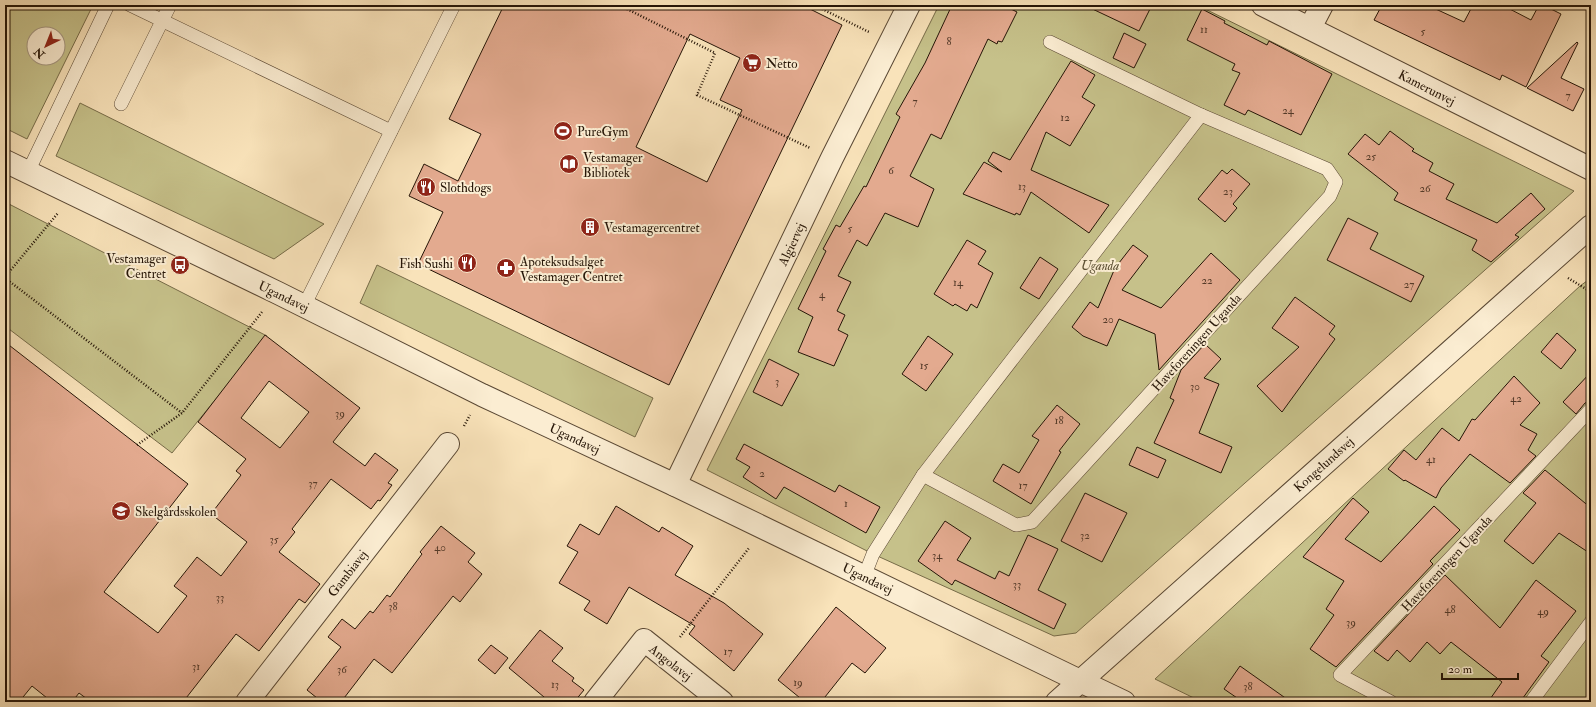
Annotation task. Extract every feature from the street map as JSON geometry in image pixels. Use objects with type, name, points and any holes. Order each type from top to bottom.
[{"type":"street","name":"Algiervej","points":[[676,485],[832,158],[909,5]]},
{"type":"street","name":"Kamerunvej","points":[[1263,5],[1591,169]]},
{"type":"street","points":[[1310,28],[1322,5]]},
{"type":"street","name":"Ugandavej","points":[[5,161],[278,293],[482,395],[676,485],[1124,702]]},
{"type":"street","name":"Kongelundsvej","points":[[1057,702],[1591,226]]},
{"type":"street","name":"Gambiavej","points":[[247,702],[448,444]]},
{"type":"street","name":"Angolavej","points":[[595,702],[644,640],[722,702]]},
{"type":"lane","points":[[28,172],[108,5]]},
{"type":"lane","points":[[130,5],[391,131]]},
{"type":"lane","points":[[121,104],[170,5]]},
{"type":"lane","points":[[304,306],[454,5]]},
{"type":"lane","name":"Haveforeningen Uganda","points":[[923,475],[1016,525],[1032,522],[1330,196],[1336,182],[1327,169],[1201,115],[1050,42]]},
{"type":"lane","points":[[864,577],[873,554],[923,475],[1201,115]]},
{"type":"lane","name":"Haveforeningen Uganda","points":[[1391,702],[1340,675],[1591,409]]},
{"type":"lane","points":[[1531,702],[1591,622]]},
{"type":"path","points":[[619,5],[715,53],[697,95],[832,158]]},
{"type":"path","points":[[814,5],[890,42]]},
{"type":"path","points":[[73,194],[5,277],[182,413]]},
{"type":"path","points":[[138,445],[182,413],[278,293]]},
{"type":"path","points":[[448,444],[458,436],[482,395]]},
{"type":"path","points":[[665,656],[764,528]]},
{"type":"green space","points":[[5,5],[93,5],[66,60],[66,26],[26,26],[26,66],[63,66],[27,139],[5,128]]},
{"type":"green space","name":"Uganda","points":[[939,5],[1197,5],[1574,191],[1076,633],[1054,636],[873,554],[707,470]]},
{"type":"green space","points":[[80,103],[324,224],[274,259],[56,156]]},
{"type":"green space","points":[[5,202],[267,336],[172,453],[5,326]]},
{"type":"green space","points":[[377,265],[653,398],[635,437],[360,303]]},
{"type":"green space","points":[[1591,278],[1591,702],[1202,702],[1155,679],[1580,286]]},
{"type":"building","name":"Vestamagercentret","points":[[504,5],[802,5],[842,25],[669,385],[418,264],[443,212],[409,196],[424,164],[458,181],[481,134],[449,119]],"holes":[[[690,34],[740,58],[720,100],[742,110],[707,182],[636,147]]]},
{"type":"building","points":[[952,5],[1003,5],[1017,12],[1002,42],[998,41],[997,44],[988,39],[941,139],[931,134],[910,176],[934,189],[918,227],[885,213],[867,246],[857,240],[838,276],[851,282],[837,311],[845,315],[838,330],[848,335],[834,366],[798,352],[813,317],[798,309],[826,251],[823,249],[836,225],[840,227],[864,186],[866,187],[900,117],[896,114],[925,63]]},
{"type":"building","points":[[1084,5],[1152,5],[1139,31]]},
{"type":"building","points":[[1382,5],[1427,5],[1464,22],[1473,5],[1502,5],[1531,20],[1539,5],[1543,5],[1561,14],[1526,87],[1502,75],[1500,80],[1374,20]]},
{"type":"building","points":[[1202,9],[1225,21],[1224,23],[1267,45],[1269,41],[1332,74],[1301,135],[1248,110],[1245,115],[1224,105],[1240,73],[1232,70],[1235,64],[1187,40]]},
{"type":"building","points":[[1124,33],[1146,44],[1134,68],[1113,58]]},
{"type":"building","points":[[1577,42],[1578,43],[1561,78],[1584,89],[1573,111],[1527,88]]},
{"type":"building","points":[[1071,61],[1095,75],[1082,97],[1095,105],[1070,146],[1046,132],[1031,170],[1109,205],[1089,233],[1031,192],[1020,215],[1016,213],[1015,215],[963,194],[984,162],[1002,172],[988,161],[993,152],[1010,160]]},
{"type":"building","points":[[1390,131],[1414,149],[1412,151],[1433,163],[1429,171],[1454,184],[1446,199],[1497,223],[1531,193],[1545,209],[1515,235],[1519,237],[1491,262],[1472,250],[1477,240],[1394,200],[1398,193],[1348,154],[1365,134],[1379,145]]},
{"type":"building","points":[[1232,169],[1250,184],[1233,204],[1237,208],[1225,222],[1198,199],[1222,170],[1227,174]]},
{"type":"building","points":[[1348,218],[1378,233],[1370,249],[1424,276],[1411,302],[1327,260]]},
{"type":"building","points":[[967,240],[986,251],[978,264],[993,273],[977,308],[971,304],[967,311],[955,304],[953,306],[934,294]]},
{"type":"building","points":[[1133,245],[1148,256],[1122,290],[1161,308],[1211,253],[1240,280],[1159,370],[1155,334],[1119,319],[1107,346],[1083,336],[1072,327],[1090,302],[1098,308],[1115,268]]},
{"type":"building","points":[[1040,257],[1058,269],[1039,299],[1020,288]]},
{"type":"building","points":[[1295,297],[1335,326],[1329,334],[1335,339],[1282,412],[1257,386],[1299,347],[1272,328]]},
{"type":"building","points":[[1557,333],[1576,350],[1561,369],[1541,352]]},
{"type":"building","points":[[265,335],[360,408],[333,442],[365,466],[375,453],[398,470],[388,483],[392,485],[380,501],[378,500],[371,509],[331,479],[292,529],[295,532],[279,552],[320,584],[305,603],[299,599],[259,651],[236,634],[183,702],[91,702],[79,693],[72,702],[52,702],[32,686],[19,702],[5,702],[5,342],[188,484],[104,592],[158,633],[187,596],[174,586],[197,557],[221,576],[247,542],[211,514],[241,475],[236,471],[246,459],[198,422]],"holes":[[[269,381],[309,412],[280,448],[241,418]]]},
{"type":"building","points":[[928,336],[953,354],[926,391],[902,374]]},
{"type":"building","points":[[1205,344],[1221,359],[1204,378],[1219,384],[1199,433],[1232,447],[1221,473],[1154,443],[1174,400],[1170,398],[1181,370]]},
{"type":"building","points":[[769,359],[799,374],[782,406],[753,392]]},
{"type":"building","points":[[1591,372],[1591,401],[1585,403],[1576,414],[1563,402]]},
{"type":"building","points":[[1514,376],[1540,403],[1520,425],[1537,434],[1528,450],[1536,456],[1510,483],[1470,454],[1441,488],[1436,498],[1405,480],[1404,481],[1388,469],[1404,450],[1416,460],[1442,428],[1459,441],[1472,419],[1475,420]]},
{"type":"building","points":[[1057,405],[1080,424],[1059,451],[1061,452],[1031,504],[993,481],[1003,464],[1019,473],[1039,440],[1032,436]]},
{"type":"building","points":[[744,444],[835,492],[839,485],[880,507],[866,533],[784,487],[776,499],[743,477],[750,467],[736,459]]},
{"type":"building","points":[[1137,447],[1166,460],[1158,478],[1129,465]]},
{"type":"building","points":[[1545,470],[1591,508],[1591,554],[1559,533],[1533,564],[1504,541],[1536,503],[1523,493]]},
{"type":"building","points":[[1085,493],[1127,513],[1102,562],[1061,541]]},
{"type":"building","points":[[1353,498],[1369,512],[1345,539],[1381,562],[1434,506],[1460,530],[1430,561],[1433,564],[1336,667],[1310,649],[1334,615],[1326,609],[1344,581],[1303,557]]},
{"type":"building","points":[[616,506],[659,532],[662,527],[693,546],[675,575],[724,603],[763,634],[734,671],[689,634],[695,626],[629,587],[607,624],[584,610],[590,601],[559,583],[578,552],[567,546],[580,524],[599,535]]},
{"type":"building","points":[[945,521],[971,538],[957,560],[995,579],[999,571],[1009,576],[1028,535],[1058,549],[1038,590],[1066,604],[1054,629],[955,580],[952,585],[918,561]]},
{"type":"building","points":[[441,526],[475,553],[468,562],[482,574],[460,602],[453,596],[392,673],[374,659],[341,702],[322,702],[307,690],[341,647],[328,637],[342,619],[355,629],[370,611],[373,613],[387,595],[390,597],[422,554],[420,552]]},
{"type":"building","points":[[1445,575],[1500,628],[1536,580],[1576,611],[1541,656],[1549,662],[1520,702],[1488,702],[1502,682],[1451,642],[1440,654],[1427,642],[1410,662],[1397,650],[1388,661],[1374,651]]},
{"type":"building","points":[[836,607],[886,648],[865,673],[852,663],[821,702],[805,702],[778,680]]},
{"type":"building","points":[[540,630],[563,648],[552,661],[574,678],[572,681],[584,690],[574,702],[550,702],[509,668]]},
{"type":"building","points":[[491,645],[508,658],[495,674],[478,660]]},
{"type":"building","points":[[1240,666],[1291,702],[1243,702],[1224,689]]},
{"type":"place","name":"Netto","points":[[752,63]]},
{"type":"place","name":"PureGym","points":[[563,131]]},
{"type":"place","name":"Vestamager Bibliotek","points":[[569,164]]},
{"type":"place","name":"Slothdogs","points":[[426,187]]},
{"type":"place","name":"Vestamagercentret","points":[[590,227]]},
{"type":"place","name":"Fish Sushi","points":[[467,263]]},
{"type":"place","name":"Vestamager Centret","points":[[180,265]]},
{"type":"place","name":"Apoteksudsalget Vestamager Centret","points":[[506,268]]},
{"type":"place","name":"Skelgårdsskolen","points":[[121,511]]}]
